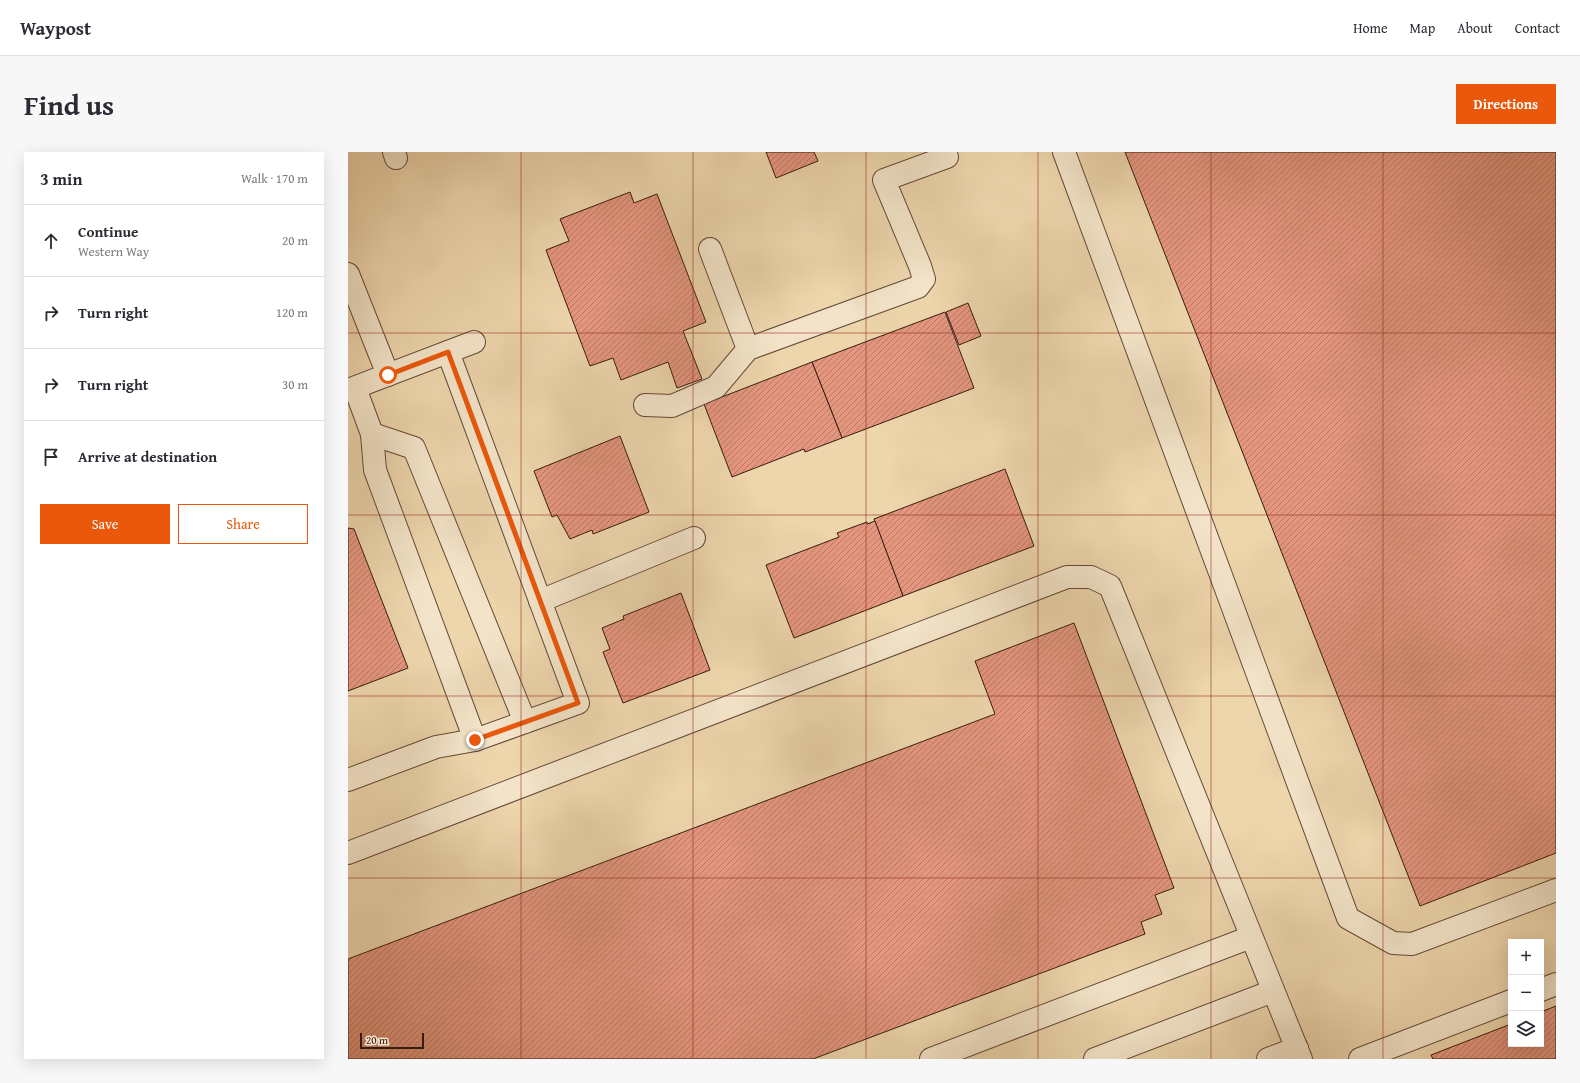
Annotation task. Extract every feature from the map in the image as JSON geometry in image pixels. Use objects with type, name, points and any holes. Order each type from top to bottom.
[{"type":"street","points":[[1064,152],[1348,918],[1393,943],[1412,944],[1556,890]]},
{"type":"street","points":[[645,404],[672,406],[716,387],[748,349],[918,287],[924,279],[920,266],[884,180],[947,156]]},
{"type":"street","points":[[710,249],[748,349]]},
{"type":"street","points":[[348,274],[388,375]]},
{"type":"street","points":[[474,342],[351,389],[372,434],[375,470],[475,740]]},
{"type":"street","points":[[348,780],[436,747],[475,740],[578,703],[448,352]]},
{"type":"street","points":[[372,434],[414,448],[525,722]]},
{"type":"street","points":[[540,601],[694,538]]},
{"type":"street","points":[[348,853],[1066,577],[1091,577],[1110,586],[1299,1054],[1268,1059]]},
{"type":"street","points":[[939,1058],[1251,937]]},
{"type":"street","points":[[1544,989],[1556,984]]},
{"type":"street","points":[[1094,1059],[1273,991]]},
{"type":"street","points":[[1373,1057],[1508,1003]]},
{"type":"building","points":[[766,152],[814,152],[818,161],[776,178]]},
{"type":"building","points":[[1125,152],[1556,152],[1556,853],[1420,906]]},
{"type":"building","points":[[630,192],[634,203],[657,194],[706,322],[683,331],[702,379],[677,388],[668,362],[621,380],[613,358],[590,366],[546,250],[569,241],[560,219]]},
{"type":"building","points":[[968,303],[981,336],[959,345],[946,312]]},
{"type":"building","points":[[945,312],[974,388],[842,438],[812,362]]},
{"type":"building","points":[[812,362],[842,438],[805,452],[804,449],[732,477],[704,404]]},
{"type":"building","points":[[620,436],[649,512],[593,534],[592,530],[570,539],[557,515],[552,517],[534,471]]},
{"type":"building","points":[[1005,469],[1034,546],[903,596],[874,519]]},
{"type":"building","points":[[875,521],[903,596],[794,638],[766,565],[839,537],[837,533],[867,522],[867,524]]},
{"type":"building","points":[[348,528],[354,529],[408,668],[348,691]]},
{"type":"building","points":[[681,593],[710,670],[623,703],[603,652],[610,649],[602,628],[624,619],[623,616]]},
{"type":"building","points":[[1074,623],[1174,888],[1155,895],[1162,914],[1141,922],[1145,934],[813,1059],[348,1059],[348,959],[995,714],[975,661]]},
{"type":"building","points":[[1556,1006],[1556,1059],[1433,1059],[1431,1055],[1508,1025],[1508,1047],[1544,1047],[1544,1011]]},
{"type":"route","points":[[388,375],[448,352],[578,703],[475,740]]}]
